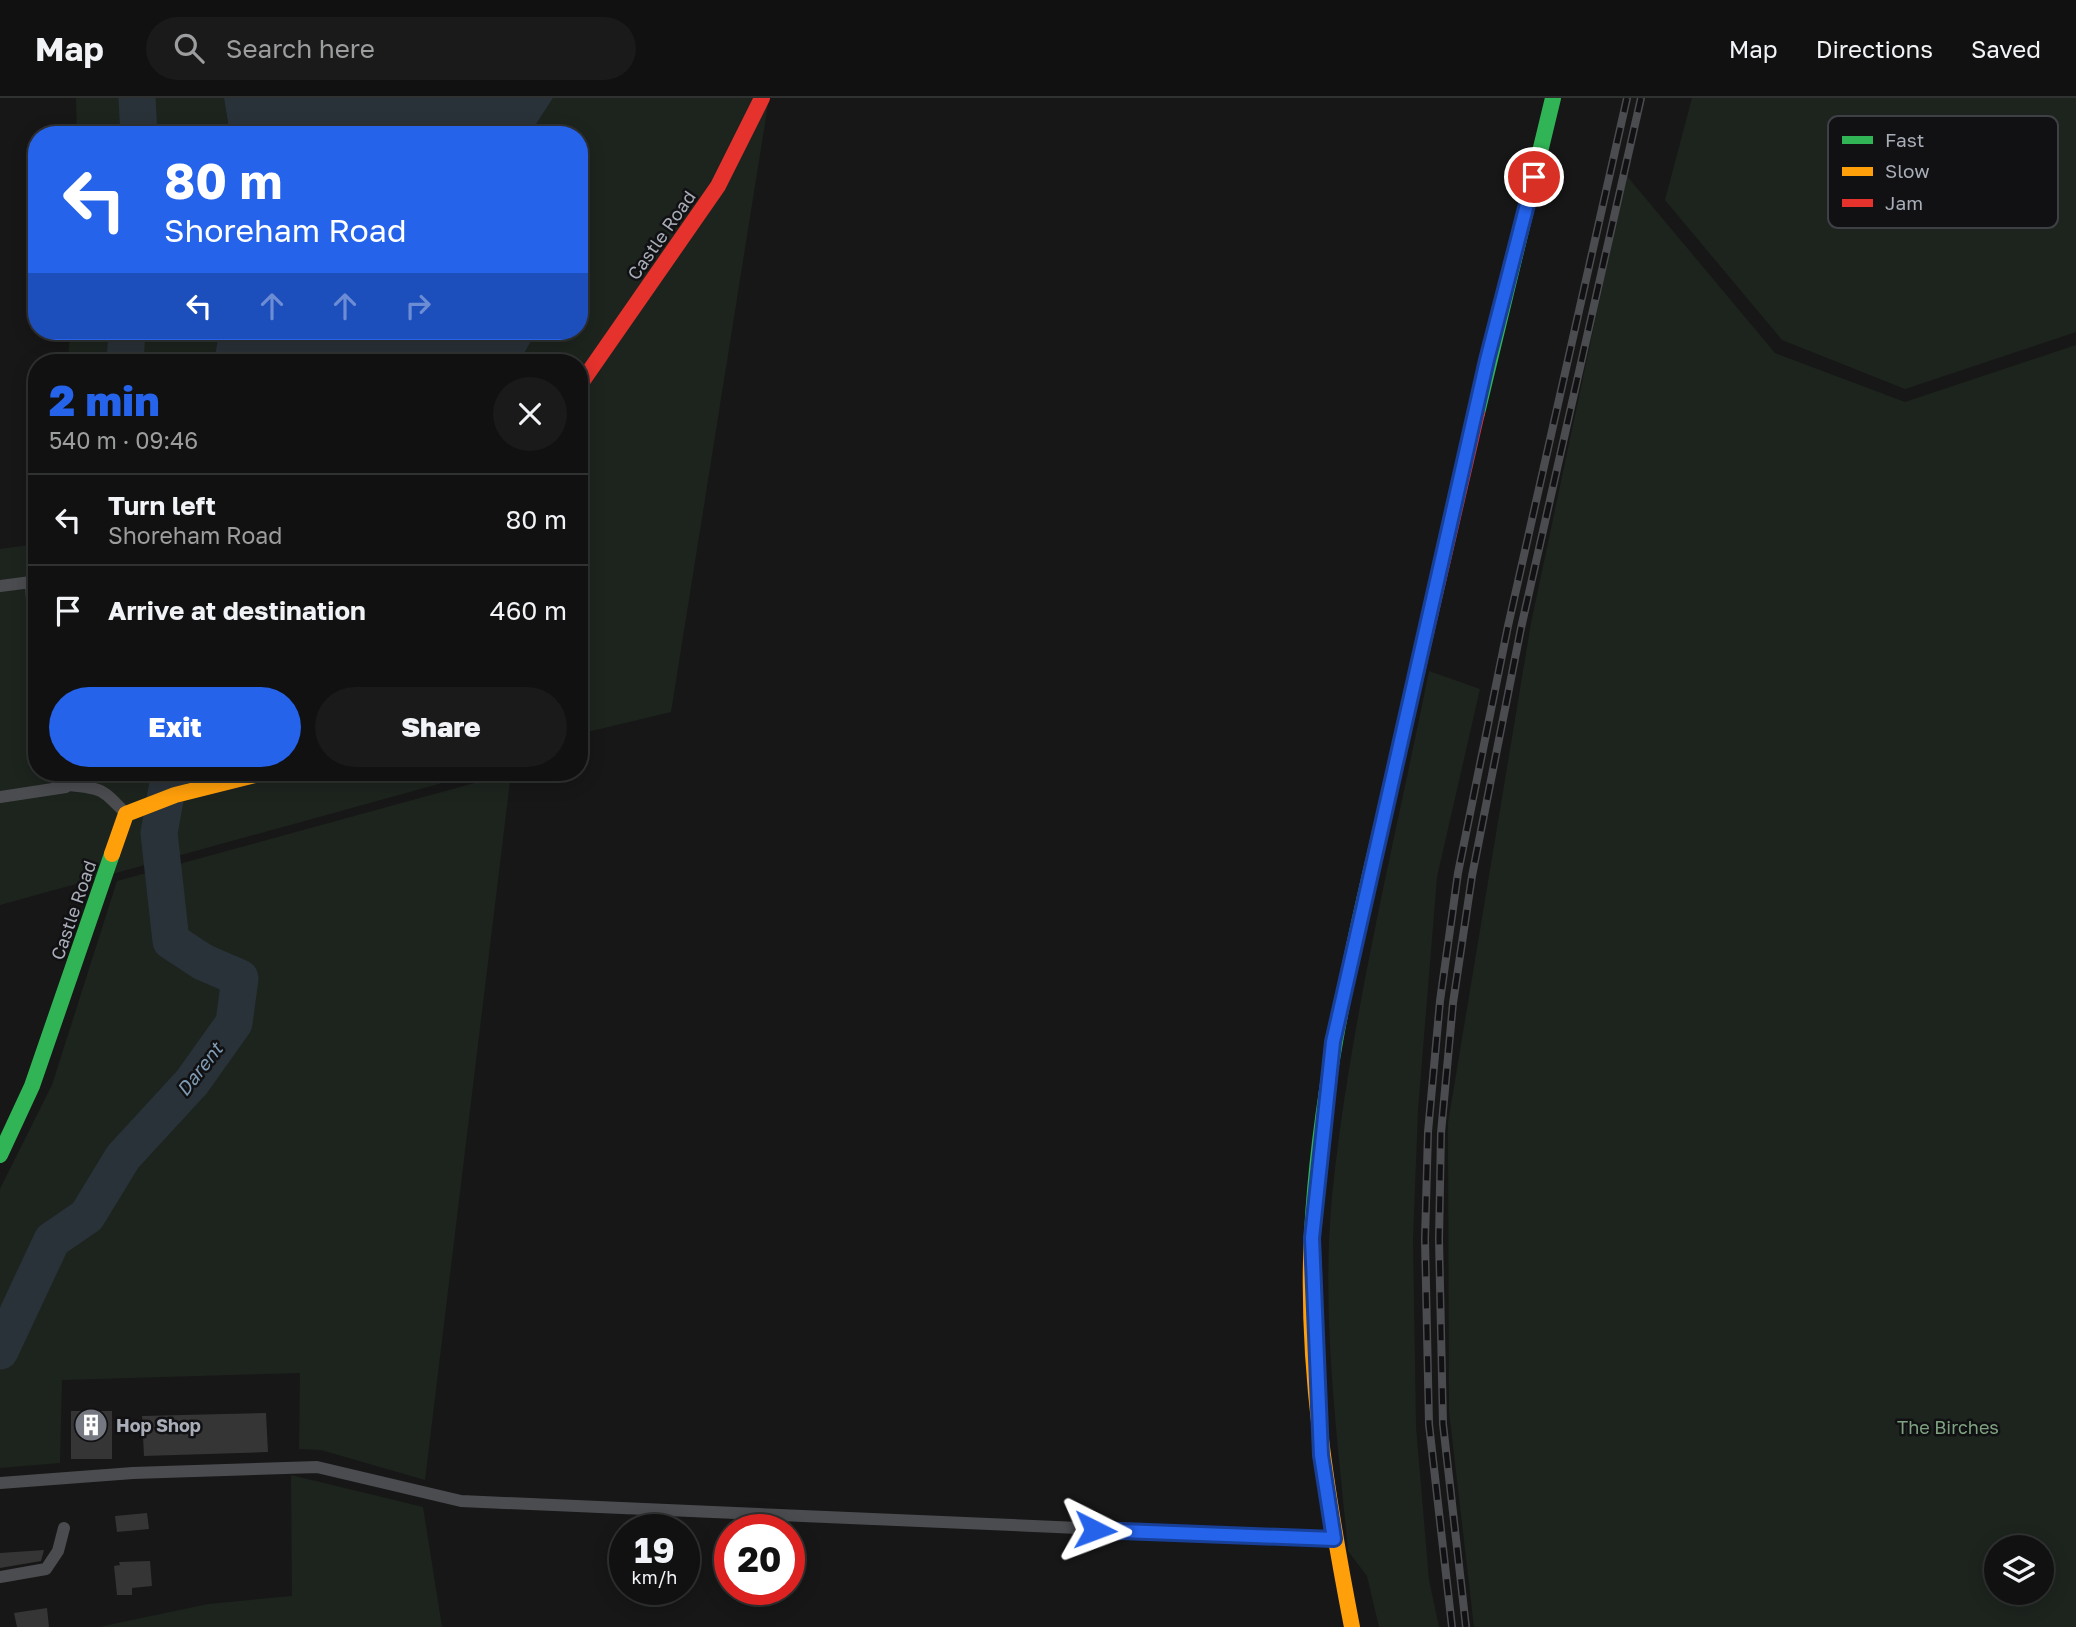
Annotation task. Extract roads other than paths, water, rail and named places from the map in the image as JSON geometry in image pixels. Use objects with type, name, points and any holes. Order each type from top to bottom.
[{"type":"main road","name":"Castle Road","points":[[588,373],[718,186],[762,98]]},
{"type":"main road","points":[[1352,1627],[1334,1539],[1321,1455],[1312,1238],[1333,1042],[1487,360],[1553,98]]},
{"type":"main road","points":[[126,814],[152,802],[231,781]]},
{"type":"main road","name":"Castle Road","points":[[0,1155],[32,1086],[126,814]]},
{"type":"lane","points":[[0,586],[28,582]]},
{"type":"lane","points":[[59,781],[66,787]]},
{"type":"lane","points":[[0,797],[66,787],[95,789],[109,796],[126,814]]},
{"type":"lane","points":[[0,1483],[133,1473],[317,1467],[461,1501],[1334,1539]]},
{"type":"lane","points":[[0,1577],[46,1569],[58,1551],[64,1528]]},
{"type":"waterway","name":"Darent","points":[[137,98],[139,126]]},
{"type":"waterway","name":"Darent","points":[[126,340],[126,354]]},
{"type":"waterway","name":"Darent","points":[[0,1351],[52,1240],[87,1216],[123,1157],[192,1082],[234,1023],[240,978],[203,962],[171,941],[159,833],[168,781]]},
{"type":"railway","points":[[1452,1627],[1429,1424],[1425,1239],[1428,1132],[1440,1001],[1458,873],[1508,626],[1627,98]]},
{"type":"railway","points":[[1466,1627],[1443,1424],[1439,1239],[1441,1133],[1453,1003],[1472,876],[1521,628],[1641,98]]},
{"type":"place","name":"Hop Shop","points":[[91,1425]]},
{"type":"park label","name":"The Birches","points":[[1948,1427]]}]
